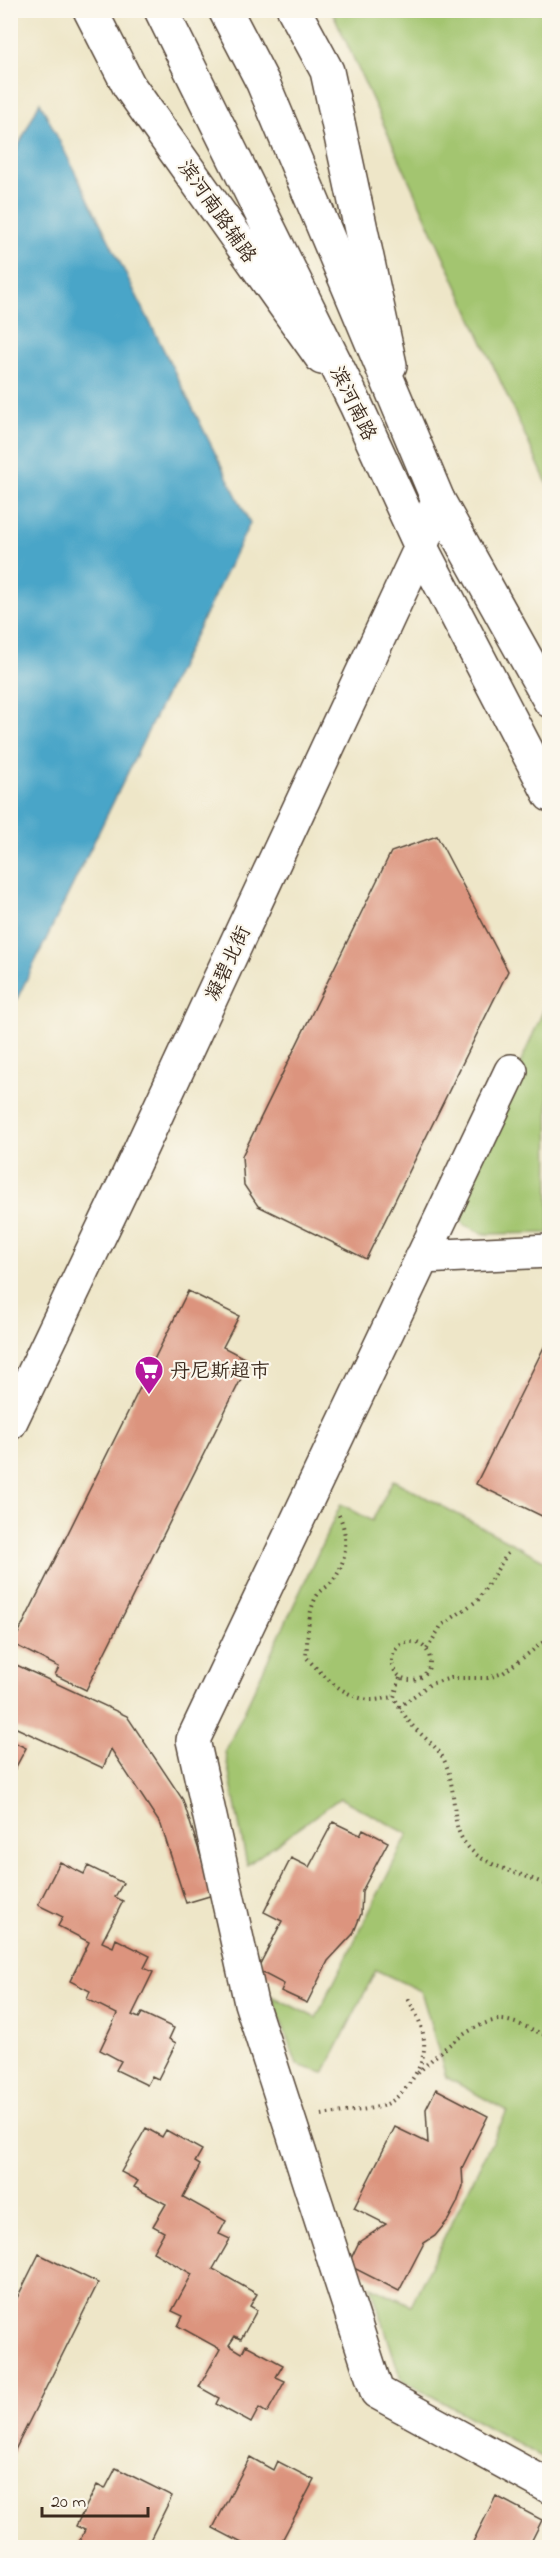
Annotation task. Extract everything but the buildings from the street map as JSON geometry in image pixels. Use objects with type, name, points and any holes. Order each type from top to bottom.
[{"type":"street","name":"滨河南路辅路","points":[[90,10],[129,86],[356,405]]},
{"type":"street","name":"滨河南路","points":[[161,10],[356,405],[421,547],[549,795]]},
{"type":"street","name":"滨河南路","points":[[225,10],[263,83],[438,500],[549,701]]},
{"type":"street","points":[[294,10],[327,71],[400,414]]},
{"type":"street","name":"凝碧北街","points":[[10,1422],[133,1166],[421,547],[438,500]]},
{"type":"street","points":[[511,1071],[193,1740],[251,2003],[377,2392],[549,2487]]},
{"type":"street","points":[[422,1257],[549,1251]]},
{"type":"path","points":[[320,1473],[343,1524],[345,1556],[333,1580],[317,1596],[310,1616],[306,1657],[325,1678],[350,1693],[370,1700],[394,1697]]},
{"type":"path","points":[[427,1649],[415,1642],[401,1644],[392,1654],[392,1668],[400,1678],[414,1681],[426,1675],[430,1662],[427,1649],[441,1626],[478,1600],[509,1551]]},
{"type":"path","points":[[399,1707],[430,1684],[451,1678],[488,1678],[503,1673],[549,1637]]},
{"type":"path","points":[[400,1678],[394,1697],[411,1724],[442,1756],[449,1774],[458,1830],[469,1848],[496,1868],[530,1877],[549,1887]]},
{"type":"path","points":[[408,1999],[422,2021],[425,2040],[423,2058],[417,2074]]},
{"type":"path","points":[[289,2120],[387,2104],[403,2092],[431,2059],[482,2023],[503,2020],[549,2037]]},
{"type":"green space","points":[[332,11],[549,11],[549,488]]},
{"type":"green space","points":[[548,1000],[549,1233],[483,1234],[463,1224],[459,1204]]},
{"type":"green space","points":[[393,1480],[549,1563],[549,2461],[401,2379],[371,2286],[411,2305],[507,2111],[446,2077],[421,1991],[376,1970],[324,2073],[297,2065],[272,1996],[316,2018],[408,1834],[340,1798],[247,1865],[225,1752],[341,1504],[372,1521]]},
{"type":"water","points":[[40,102],[250,523],[11,1011],[10,163]]},
{"type":"place","name":"丹尼斯超市","points":[[149,1396]]}]
